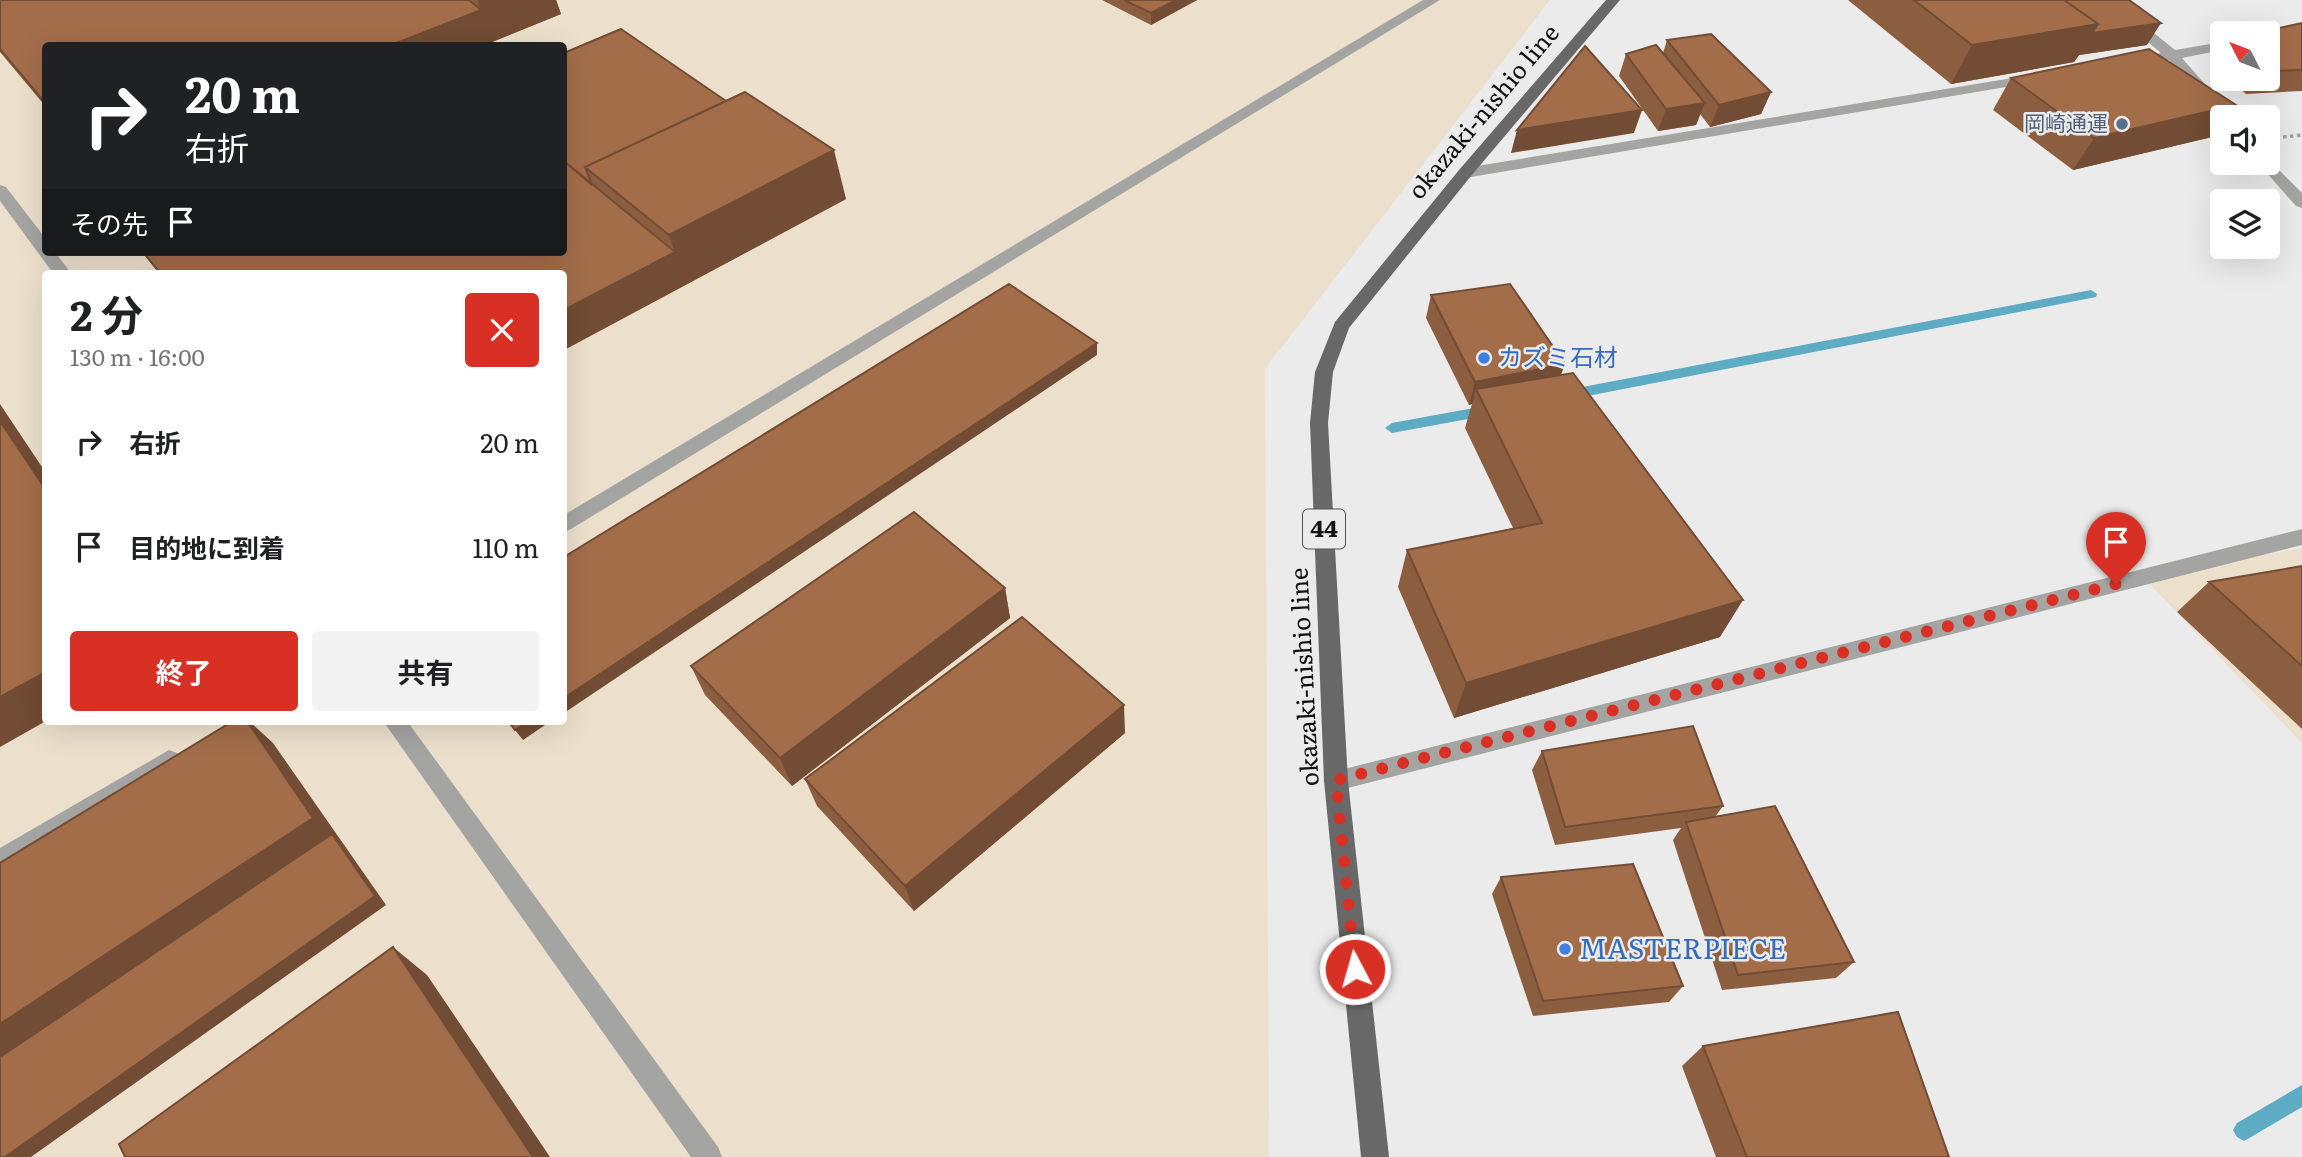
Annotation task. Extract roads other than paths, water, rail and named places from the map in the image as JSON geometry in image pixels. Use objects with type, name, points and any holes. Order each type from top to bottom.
[{"type":"main road","name":"okazaki-nishio line","points":[[1375,1157],[1336,780],[1319,423],[1324,372],[1341,326],[1465,173],[1613,0]]},
{"type":"street","points":[[567,522],[1433,0]]},
{"type":"street","points":[[2105,0],[2172,55],[2216,105]]},
{"type":"street","points":[[2118,64],[2210,48]]},
{"type":"street","points":[[1465,173],[2050,76]]},
{"type":"street","points":[[2277,175],[2302,203]]},
{"type":"street","points":[[0,190],[42,247]]},
{"type":"street","points":[[49,256],[60,270]]},
{"type":"street","points":[[1336,780],[2302,537]]},
{"type":"street","points":[[397,725],[708,1157]]},
{"type":"street","points":[[0,861],[188,749]]},
{"type":"waterway","points":[[1567,395],[2091,294]]},
{"type":"waterway","points":[[1392,428],[1490,410]]},
{"type":"waterway","points":[[2244,1130],[2302,1095]]},
{"type":"place","name":"岡崎通運","points":[[2122,124]]},
{"type":"place","name":"カズミ石材","points":[[1484,358]]},
{"type":"place","name":"MASTERPIECE","points":[[1565,949]]}]
